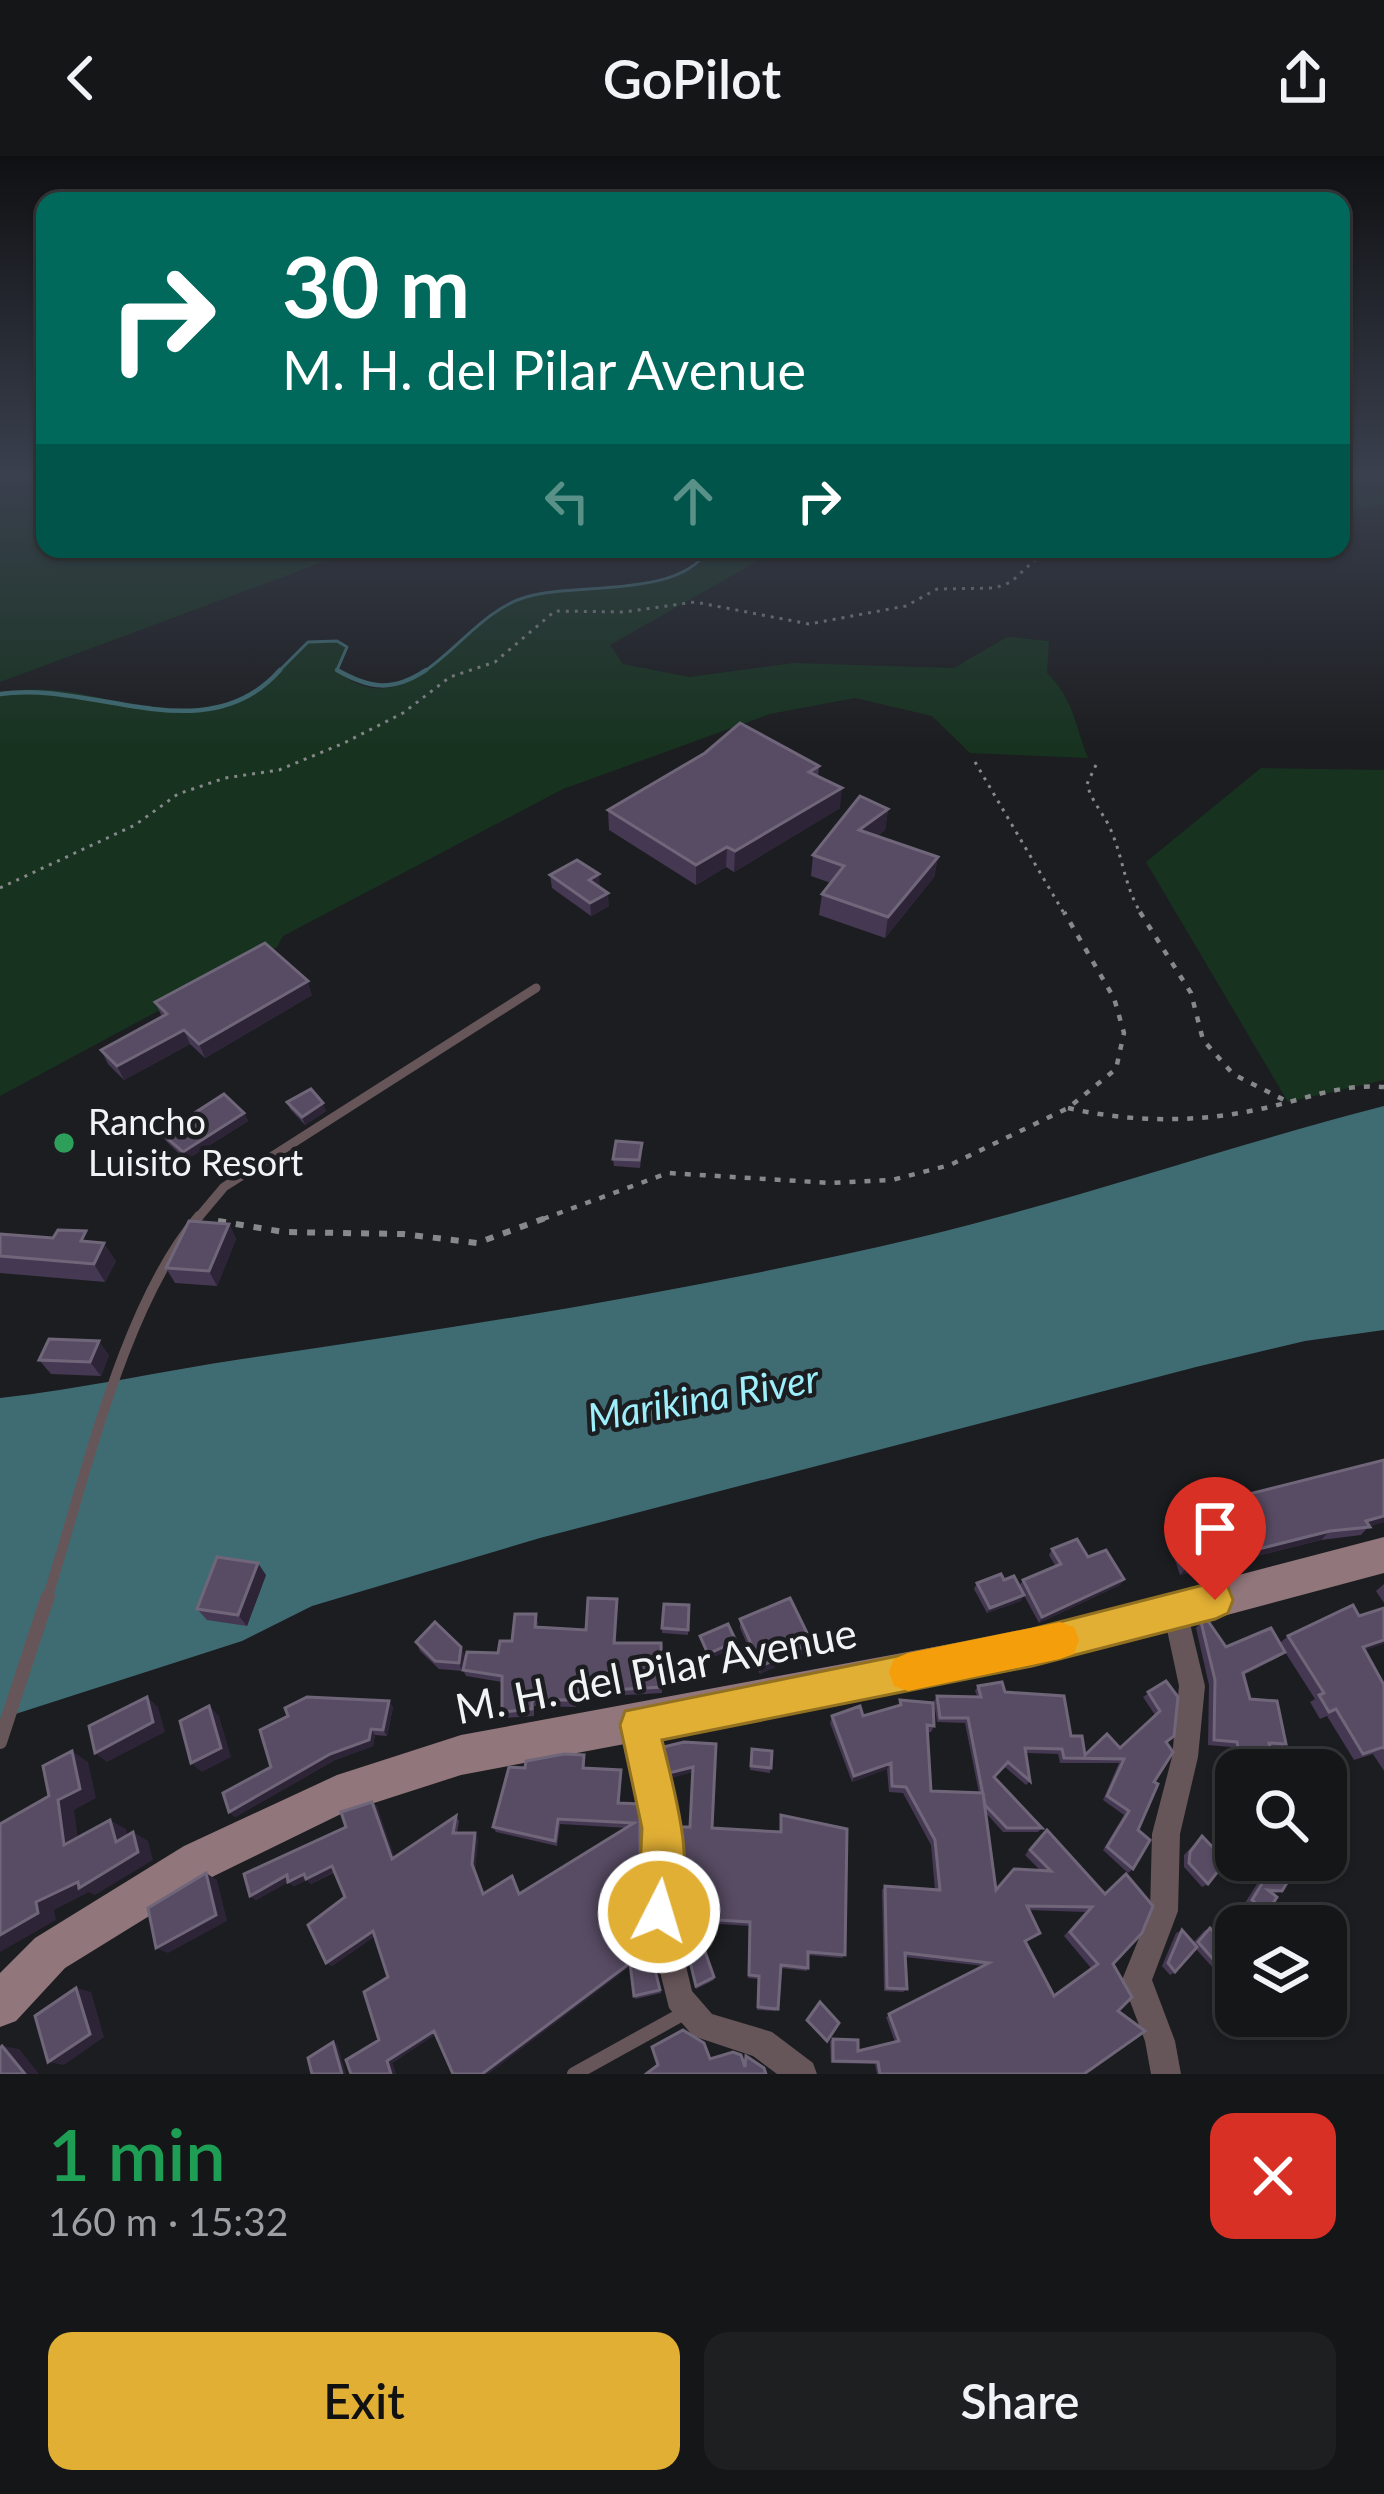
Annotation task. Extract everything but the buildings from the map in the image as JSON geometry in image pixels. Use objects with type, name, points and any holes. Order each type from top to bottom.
[{"type":"street","name":"M. H. del Pilar Avenue","points":[[0,2005],[50,1953],[200,1861],[337,1795],[461,1755],[1032,1648],[1384,1555]]},
{"type":"street","points":[[1166,2074],[1160,2042],[1137,1980],[1164,1911],[1166,1834],[1185,1756],[1192,1686],[1175,1611]]},
{"type":"street","points":[[639,1725],[663,1828],[659,1912],[686,2012],[703,2026],[761,2044],[802,2074]]},
{"type":"lane","points":[[0,1742],[129,1347],[171,1250],[194,1217],[224,1187],[536,988]]},
{"type":"lane","points":[[574,2074],[686,2012]]},
{"type":"path","points":[[0,888],[135,826],[178,794],[225,778],[279,770],[344,743],[403,713],[450,677],[495,662],[555,611],[624,612],[695,602],[809,624],[906,606],[937,589],[995,588],[1011,582],[1026,568]]},
{"type":"path","points":[[194,1217],[284,1232],[403,1234],[477,1243],[526,1230],[597,1196],[668,1173],[831,1183],[892,1180],[950,1165],[1068,1108],[1116,1069],[1124,1033],[1114,998],[975,762]]},
{"type":"path","points":[[1096,765],[1087,784],[1093,806],[1108,824],[1143,921],[1191,993],[1203,1040],[1233,1073],[1288,1102]]},
{"type":"path","points":[[1068,1108],[1138,1119],[1288,1102],[1349,1084],[1384,1087]]},
{"type":"green space","points":[[0,568],[308,568],[0,682]]},
{"type":"green space","points":[[691,568],[746,568],[610,645],[623,664],[689,677],[793,663],[954,668],[1007,637],[1049,641],[1047,673],[1068,702],[1088,758],[970,753],[932,716],[855,698],[770,714],[563,789],[283,936],[277,947],[0,1096],[0,694],[62,691],[155,709],[217,710],[256,693],[308,642],[337,641],[347,647],[337,671],[363,686],[388,688],[434,665],[499,610],[522,598]]},
{"type":"green space","points":[[1261,768],[1384,770],[1384,1080],[1288,1102],[1146,862]]},
{"type":"water","name":"Marikina River","points":[[1384,1106],[1384,1330],[1305,1341],[1196,1367],[540,1538],[312,1606],[242,1641],[0,1719],[0,1398],[583,1306],[752,1274],[980,1222]]},
{"type":"waterway","points":[[422,673],[484,620],[526,597],[651,582],[690,568]]},
{"type":"waterway","points":[[280,670],[308,642],[337,641],[347,647],[337,670]]},
{"type":"waterway","points":[[0,694],[36,692],[183,711],[218,707],[251,695],[280,670]]},
{"type":"waterway","points":[[277,673],[280,670]]},
{"type":"waterway","points":[[337,670],[382,685],[403,682],[426,670]]},
{"type":"waterway","points":[[337,670],[342,673]]},
{"type":"slow traffic","points":[[908,1672],[1060,1640]]},
{"type":"place","name":"Rancho Luisito Resort","points":[[64,1143]]},
{"type":"route","points":[[659,1912],[663,1828],[639,1725],[1032,1648],[1215,1600]]}]
